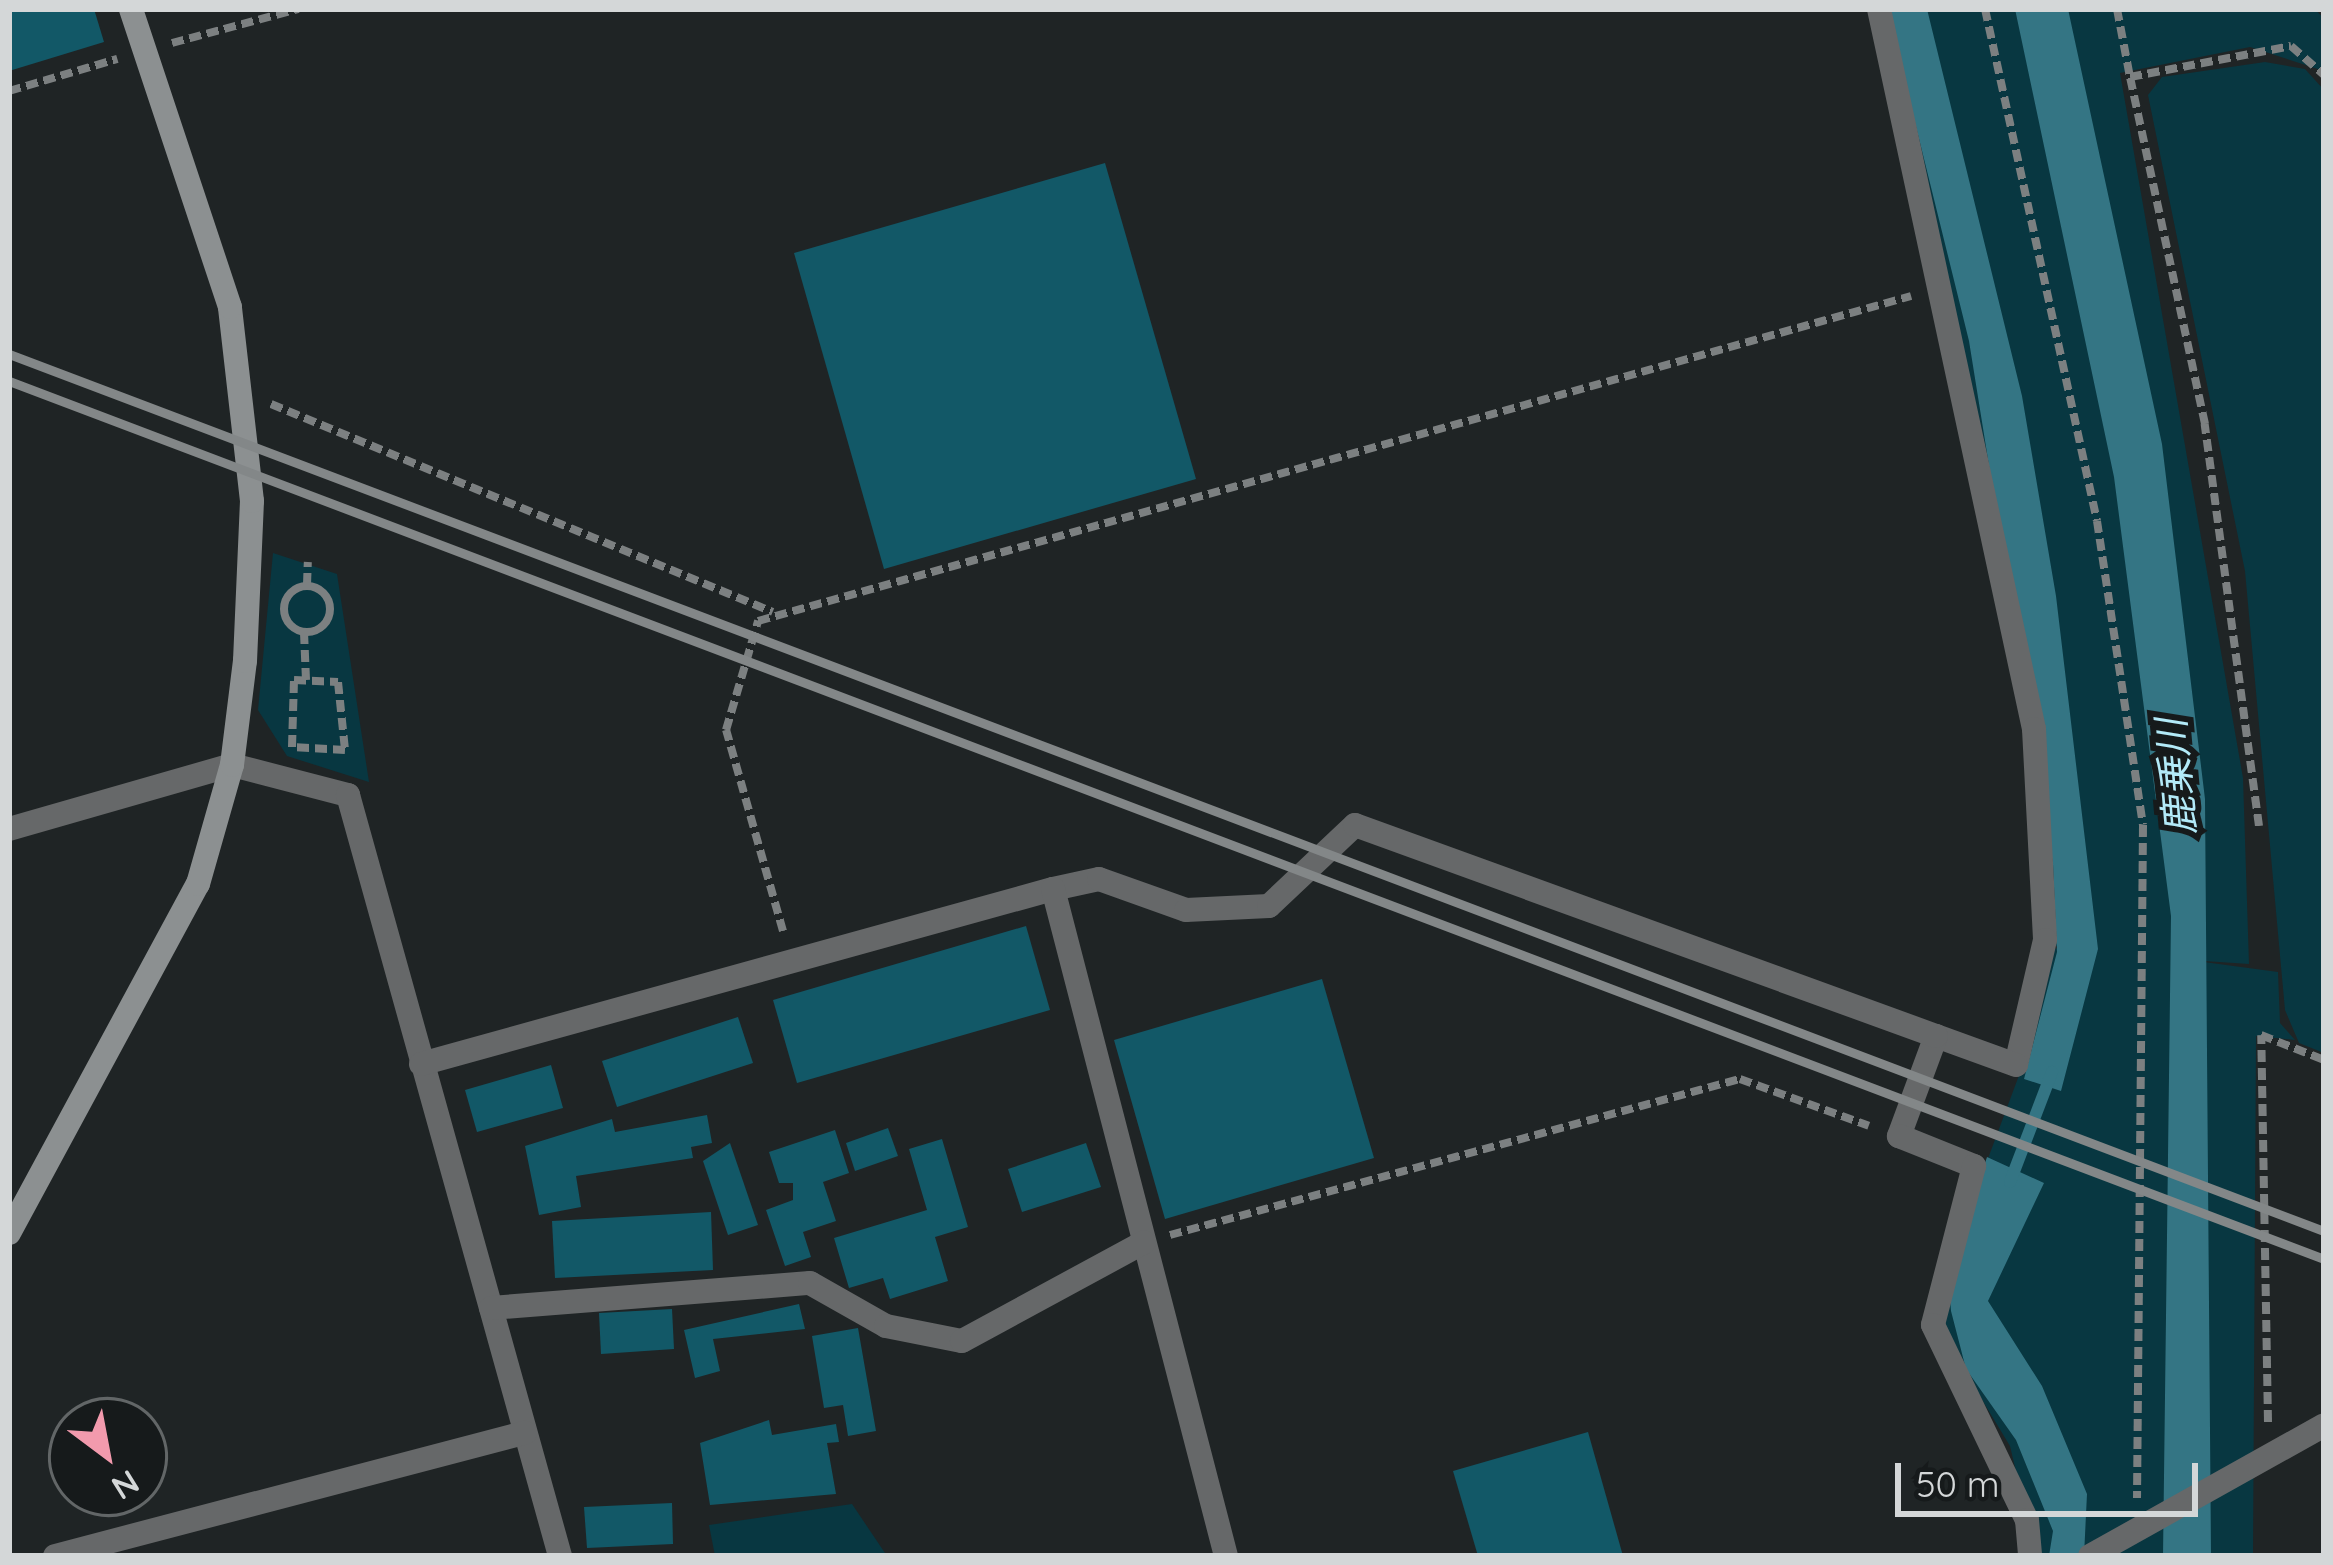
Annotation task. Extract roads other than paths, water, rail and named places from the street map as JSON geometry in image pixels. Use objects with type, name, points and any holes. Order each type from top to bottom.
[{"type":"street","points":[[9,1232],[198,884],[232,765],[252,501],[230,307],[131,9]]},
{"type":"street","points":[[422,1064],[790,958],[1099,879],[1186,910],[1269,906],[1355,825],[2016,1066],[2045,940],[2034,729],[1947,286],[1879,9]]},
{"type":"street","points":[[9,829],[232,765],[348,795],[560,1556]]},
{"type":"street","points":[[1053,889],[1226,1556]]},
{"type":"street","points":[[1936,1036],[1899,1136],[1974,1166],[1933,1325],[2018,1499],[2030,1556]]},
{"type":"street","points":[[491,1307],[810,1283],[886,1326],[962,1341],[1144,1242]]},
{"type":"street","points":[[2090,1556],[2324,1425]]},
{"type":"street","points":[[55,1556],[525,1433]]},
{"type":"water","points":[[1887,9],[1927,9],[2022,396],[2056,596],[2098,949],[2061,1091],[2024,1079],[2057,952],[2053,864],[1969,341]]},
{"type":"water","name":"鹿乗川","points":[[2015,9],[2068,9],[2162,444],[2205,799],[2211,1556],[2163,1556],[2171,916],[2114,477]]},
{"type":"water","points":[[1987,1157],[2044,1183],[1988,1301],[2042,1386],[2087,1494],[2084,1556],[2049,1556],[2053,1531],[2016,1440],[1966,1369],[1951,1311],[1948,1275]]},
{"type":"waterway","points":[[2010,1182],[2052,1072]]},
{"type":"railway","points":[[9,354],[2324,1231]]},
{"type":"railway","points":[[9,381],[2324,1259]]}]
